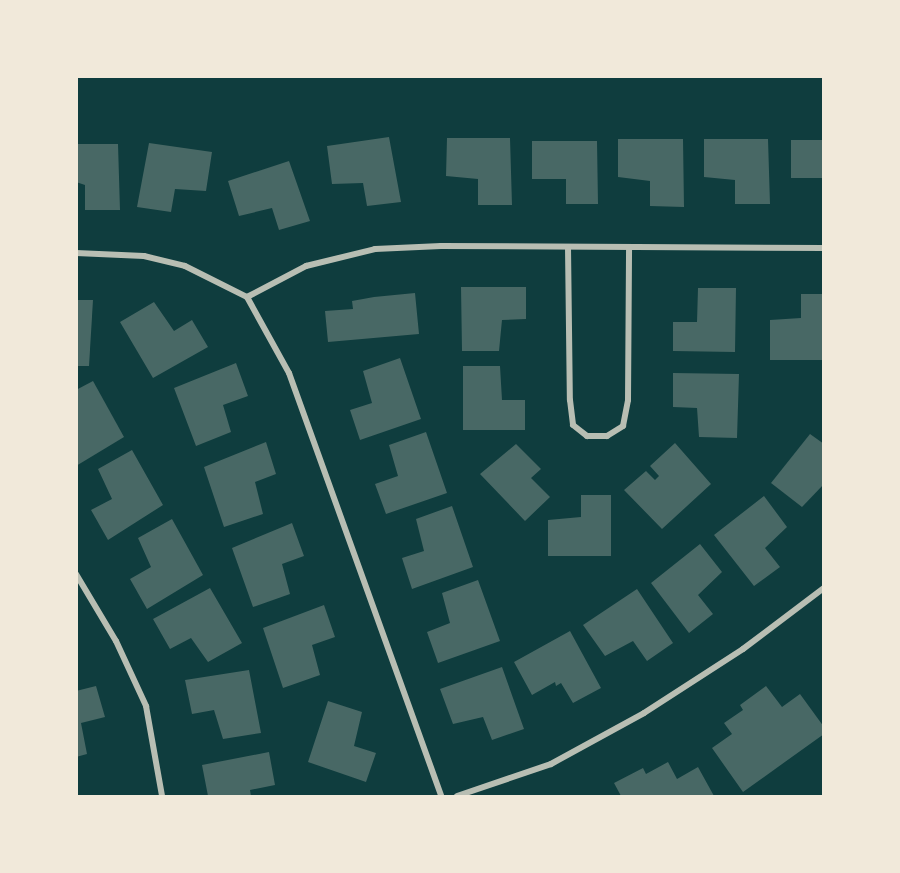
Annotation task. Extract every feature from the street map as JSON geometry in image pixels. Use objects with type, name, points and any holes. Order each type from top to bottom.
[{"type":"street","points":[[568,247],[570,400],[573,425],[586,436],[607,436],[623,426],[628,400],[629,248]]},
{"type":"street","points":[[248,297],[306,266],[375,249],[824,248]]},
{"type":"street","points":[[76,253],[144,255],[218,279],[248,297],[289,373],[441,796]]},
{"type":"street","points":[[76,574],[116,641],[146,706],[162,796]]},
{"type":"street","points":[[457,796],[551,764],[644,713],[743,648],[824,588]]},
{"type":"building","points":[[389,137],[401,202],[367,206],[363,183],[332,184],[327,146]]},
{"type":"building","points":[[447,138],[510,138],[512,205],[478,205],[478,179],[446,176]]},
{"type":"building","points":[[618,139],[683,139],[684,207],[650,206],[650,181],[618,177]]},
{"type":"building","points":[[704,139],[768,139],[770,204],[735,204],[735,180],[704,177]]},
{"type":"building","points":[[791,140],[824,140],[824,178],[791,178]]},
{"type":"building","points":[[532,141],[597,141],[598,204],[566,204],[566,179],[532,179]]},
{"type":"building","points":[[149,143],[212,152],[206,191],[175,189],[171,212],[137,207]]},
{"type":"building","points":[[76,144],[118,144],[120,210],[85,210],[85,185],[76,182]]},
{"type":"building","points":[[289,161],[310,221],[279,230],[272,208],[239,216],[228,181]]},
{"type":"building","points":[[461,287],[526,287],[526,319],[502,320],[499,351],[462,351]]},
{"type":"building","points":[[698,288],[736,288],[735,352],[673,351],[673,322],[697,322]]},
{"type":"building","points":[[415,293],[419,334],[328,342],[325,311],[353,309],[352,301]]},
{"type":"building","points":[[801,294],[824,294],[824,360],[770,360],[770,320],[801,318]]},
{"type":"building","points":[[76,300],[93,300],[89,366],[76,366]]},
{"type":"building","points":[[154,302],[174,331],[192,320],[208,347],[153,378],[120,322]]},
{"type":"building","points":[[400,358],[421,419],[360,440],[350,410],[372,403],[363,371]]},
{"type":"building","points":[[236,363],[248,396],[223,405],[231,432],[196,446],[174,388]]},
{"type":"building","points":[[463,366],[500,366],[502,400],[525,400],[525,430],[463,430]]},
{"type":"building","points":[[673,373],[739,374],[737,438],[699,437],[697,408],[673,407]]},
{"type":"building","points":[[93,381],[124,437],[76,466],[76,390]]},
{"type":"building","points":[[426,432],[447,493],[386,514],[375,484],[398,476],[389,445]]},
{"type":"building","points":[[810,434],[824,444],[824,484],[802,507],[771,483]]},
{"type":"building","points":[[266,442],[276,474],[255,482],[263,514],[224,527],[204,467]]},
{"type":"building","points":[[675,443],[711,484],[662,529],[624,490],[646,471],[655,480],[659,476],[650,466]]},
{"type":"building","points":[[516,444],[541,469],[531,478],[550,497],[525,521],[480,474]]},
{"type":"building","points":[[132,450],[163,505],[108,540],[91,510],[112,499],[98,469]]},
{"type":"building","points":[[581,495],[611,495],[611,556],[548,556],[548,520],[581,517]]},
{"type":"building","points":[[764,496],[787,527],[765,548],[780,567],[754,586],[714,535]]},
{"type":"building","points":[[452,506],[473,567],[412,589],[402,558],[424,551],[416,519]]},
{"type":"building","points":[[172,519],[203,575],[147,609],[130,579],[151,567],[138,538]]},
{"type":"building","points":[[292,523],[304,556],[282,564],[290,594],[253,607],[232,548]]},
{"type":"building","points":[[700,544],[722,572],[698,595],[713,614],[689,633],[651,583]]},
{"type":"building","points":[[478,580],[500,641],[438,663],[427,632],[450,623],[442,593]]},
{"type":"building","points":[[210,588],[242,643],[208,662],[191,638],[170,649],[153,619]]},
{"type":"building","points":[[637,589],[673,643],[647,661],[633,641],[605,656],[583,625]]},
{"type":"building","points":[[324,605],[335,637],[312,645],[320,675],[283,688],[263,628]]},
{"type":"building","points":[[570,631],[601,688],[573,703],[561,683],[556,686],[555,682],[532,695],[514,662]]},
{"type":"building","points":[[502,667],[524,729],[492,740],[483,717],[453,724],[440,689]]},
{"type":"building","points":[[249,670],[261,733],[223,739],[214,710],[192,714],[185,680]]},
{"type":"building","points":[[96,686],[105,717],[81,723],[87,754],[76,757],[76,691]]},
{"type":"building","points":[[766,686],[782,707],[800,694],[824,727],[824,734],[743,792],[712,748],[732,734],[724,723],[743,710],[740,705]]},
{"type":"building","points":[[328,701],[362,712],[354,746],[376,753],[366,782],[308,762]]},
{"type":"building","points":[[269,752],[275,785],[250,790],[251,796],[208,796],[202,765]]},
{"type":"building","points":[[668,762],[677,779],[698,767],[714,796],[621,796],[614,783],[643,768],[646,774]]}]
